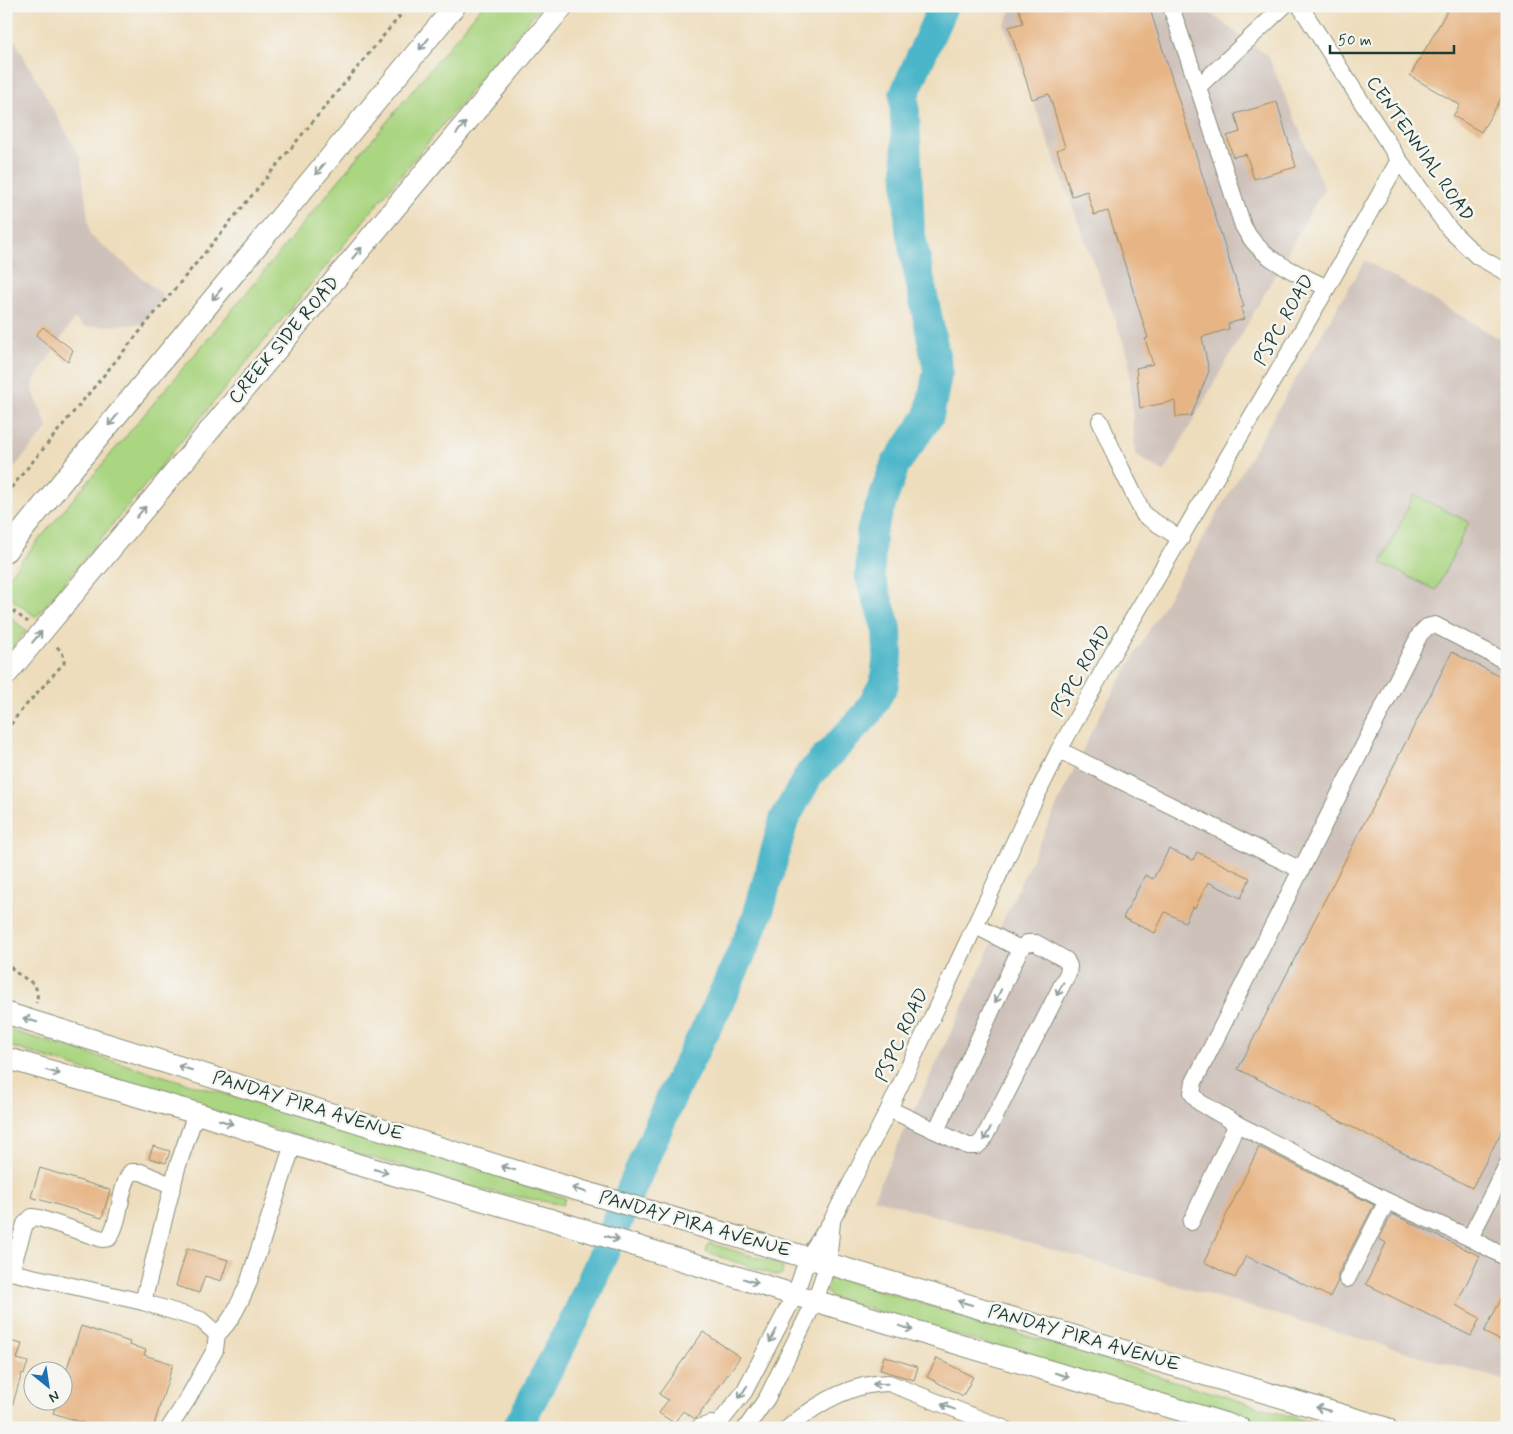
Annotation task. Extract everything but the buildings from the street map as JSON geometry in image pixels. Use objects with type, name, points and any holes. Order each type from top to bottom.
[{"type":"main road","points":[[6,551],[455,6]]},
{"type":"main road","name":"CREEK SIDE ROAD","points":[[6,674],[563,6]]},
{"type":"main road","name":"PANDAY PIRA AVENUE","points":[[6,1013],[554,1183],[1386,1428]]},
{"type":"main road","name":"PANDAY PIRA AVENUE","points":[[6,1058],[196,1113],[356,1164],[549,1219],[805,1298],[1240,1428]]},
{"type":"street","points":[[1198,87],[1284,6]]},
{"type":"street","name":"CENTENNIAL ROAD","points":[[1300,6],[1399,160],[1450,230],[1478,256],[1507,273]]},
{"type":"street","points":[[1170,7],[1243,226],[1248,236],[1257,248],[1269,257],[1326,288]]},
{"type":"street","name":"PSPC ROAD","points":[[805,1298],[808,1257],[832,1220],[889,1109],[1059,750],[1114,651],[1181,539],[1399,160]]},
{"type":"street","points":[[1100,421],[1144,515],[1181,539]]},
{"type":"street","points":[[1507,662],[1434,626],[1427,627],[1416,642],[1194,1082],[1192,1093],[1199,1102],[1237,1124],[1387,1201],[1470,1238],[1507,1258]]},
{"type":"street","points":[[1059,750],[1301,870]]},
{"type":"street","points":[[976,926],[1020,949]]},
{"type":"street","points":[[889,1109],[968,1146],[977,1146],[983,1140],[1068,973],[1069,966],[1066,960],[1036,943],[1027,943],[1020,949],[936,1131]]},
{"type":"street","points":[[144,1302],[177,1168],[196,1113]]},
{"type":"street","points":[[1191,1222],[1237,1124]]},
{"type":"street","points":[[169,1428],[215,1350],[217,1334],[222,1330],[248,1284],[292,1144]]},
{"type":"street","points":[[1470,1238],[1507,1165]]},
{"type":"street","points":[[173,1186],[141,1172],[131,1172],[125,1180],[114,1230],[109,1238],[102,1239],[32,1217],[25,1224],[8,1271],[144,1302],[201,1320],[217,1334]]},
{"type":"street","points":[[1347,1279],[1387,1201]]},
{"type":"street","name":"PSPC ROAD","points":[[805,1298],[828,1263],[832,1220]]},
{"type":"street","points":[[698,1428],[704,1425],[718,1427],[744,1392],[783,1318],[805,1298]]},
{"type":"street","points":[[746,1428],[767,1398],[803,1327],[805,1298]]},
{"type":"street","points":[[783,1318],[803,1327]]},
{"type":"street","points":[[788,1428],[822,1402],[859,1387],[875,1383],[889,1384],[1003,1428]]},
{"type":"path","points":[[6,494],[408,6]]},
{"type":"shaded area","points":[[1014,6],[1200,6],[1268,56],[1324,188],[1164,472],[1135,455],[1129,357],[1004,24]]},
{"type":"shaded area","points":[[6,25],[80,157],[90,235],[164,296],[142,324],[85,327],[74,319],[34,380],[33,391],[48,428],[6,477]]},
{"type":"shaded area","points":[[1365,260],[1507,343],[1507,1381],[873,1198],[1098,718]]},
{"type":"green space","points":[[482,6],[541,6],[36,617],[6,595],[6,579],[242,298]]},
{"type":"green space","points":[[1414,495],[1469,522],[1436,590],[1381,563]]},
{"type":"green space","points":[[6,613],[26,631],[6,655]]},
{"type":"green space","points":[[6,1029],[479,1170],[565,1198],[563,1205],[477,1189],[218,1112],[6,1045]]},
{"type":"green space","points":[[709,1243],[778,1264],[783,1268],[782,1274],[774,1275],[706,1252]]},
{"type":"green space","points":[[830,1277],[1328,1428],[1264,1428],[831,1297],[824,1289]]},
{"type":"waterway","points":[[517,1428],[576,1317],[673,1093],[717,1007],[742,952],[758,914],[784,820],[809,775],[867,714],[884,684],[888,655],[887,629],[870,577],[871,532],[895,465],[929,416],[938,370],[910,231],[904,95],[943,6]]}]
